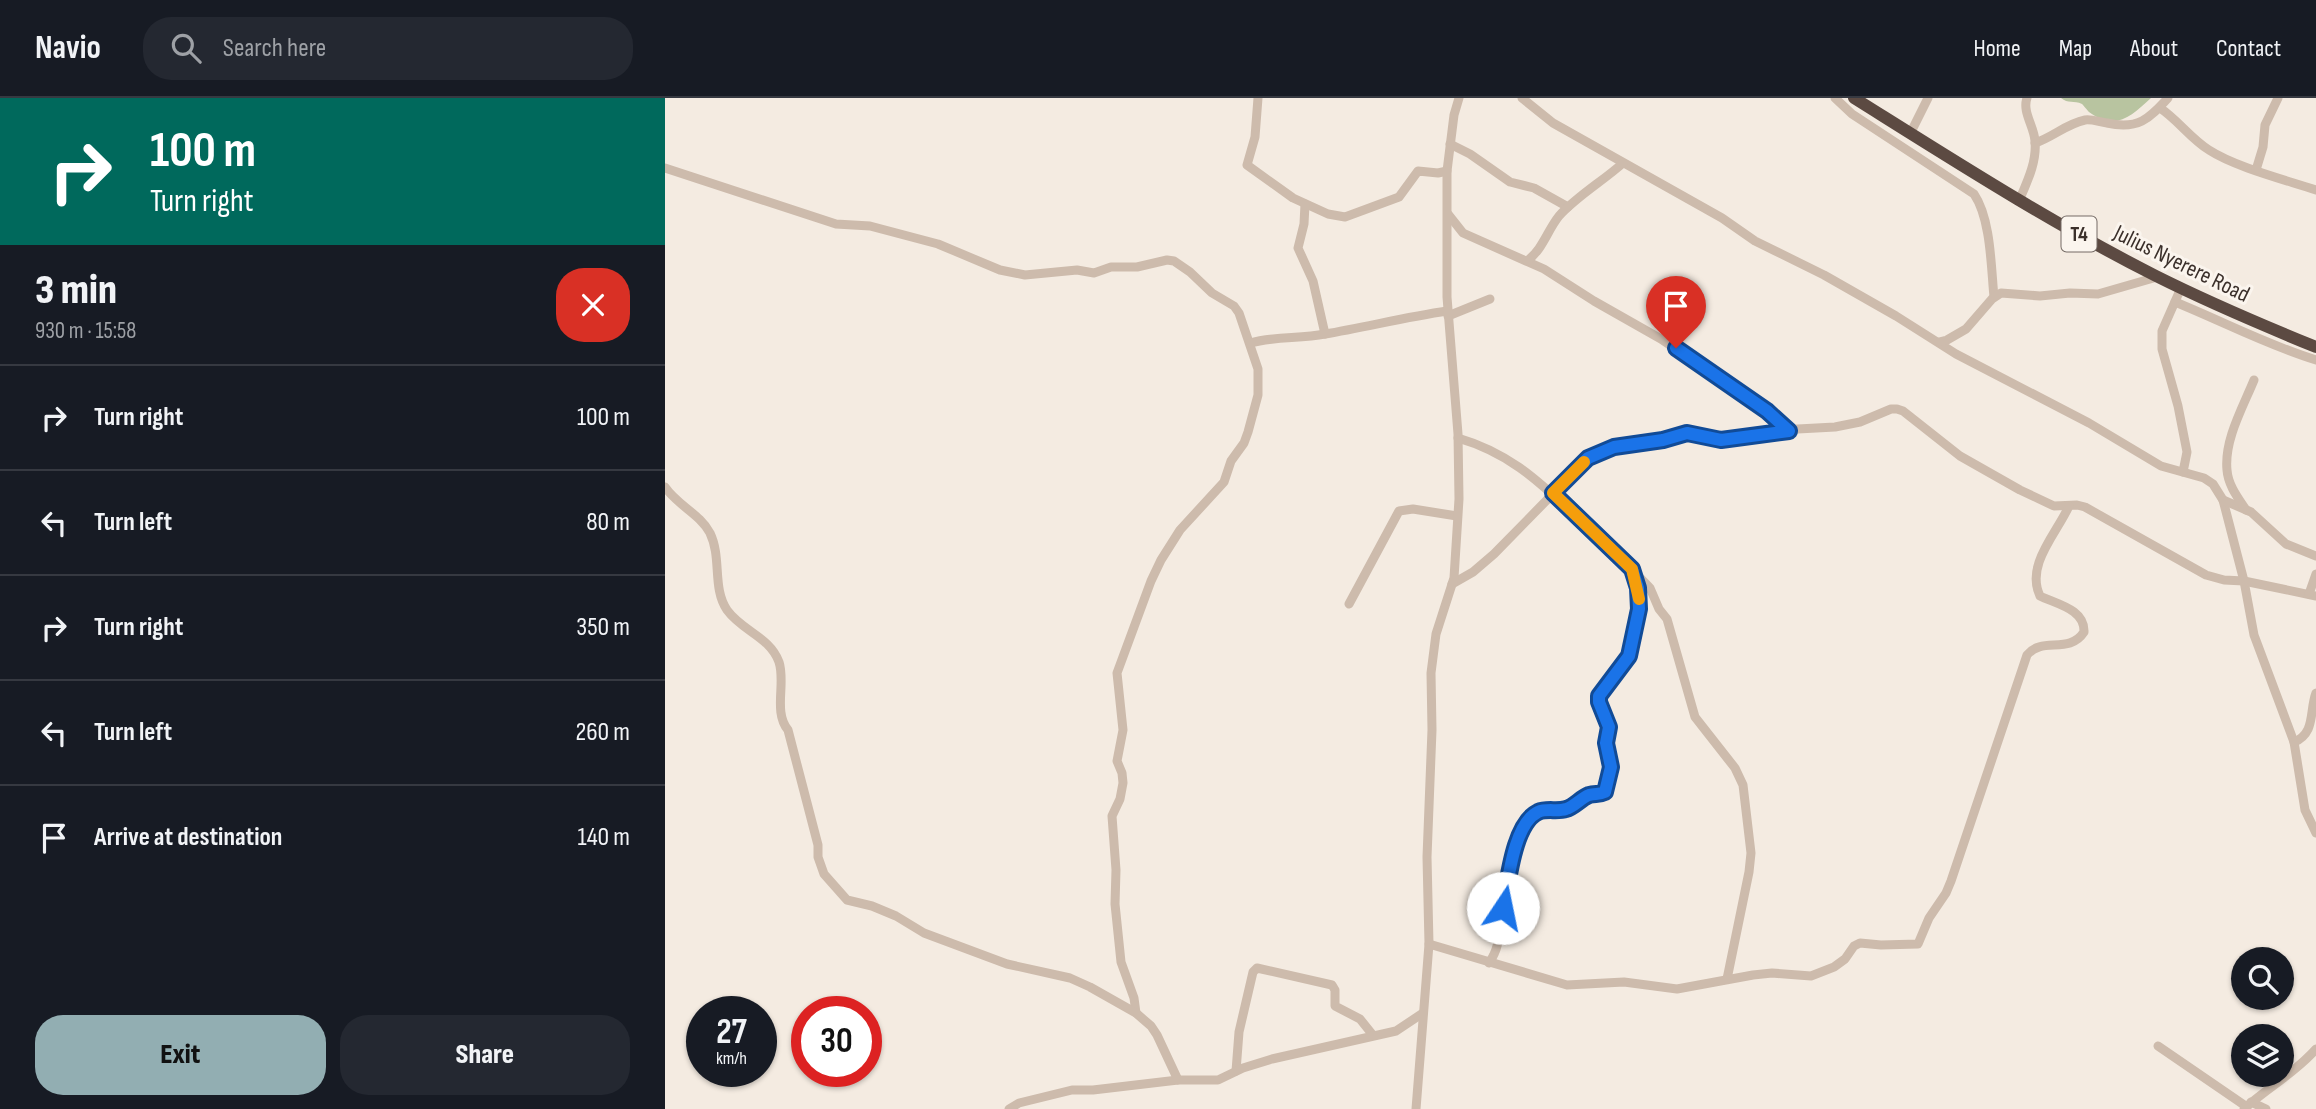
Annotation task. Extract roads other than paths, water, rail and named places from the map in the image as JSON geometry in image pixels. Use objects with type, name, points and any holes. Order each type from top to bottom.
[{"type":"highway","name":"Julius Nyerere Road","points":[[1854,98],[2019,201],[2157,276],[2316,347]]},
{"type":"street","points":[[1258,98],[1253,146],[1247,165],[1275,187],[1328,214],[1350,216],[1399,197],[1418,171],[1447,171]]},
{"type":"street","points":[[1416,1109],[1429,944],[1427,858],[1432,730],[1431,673],[1436,634],[1452,584],[1459,485],[1448,314],[1447,171],[1454,115],[1459,98]]},
{"type":"street","points":[[1522,98],[1553,123],[1722,218],[1755,241],[1824,275],[1939,342],[1956,355],[2089,423],[2161,466],[2199,475],[2210,481],[2223,500],[2244,580],[2255,639],[2294,742],[2305,810],[2316,833]]},
{"type":"street","points":[[1835,98],[1852,114],[1974,194],[1981,207],[1989,246],[1994,297]]},
{"type":"street","points":[[1910,134],[1928,98]]},
{"type":"street","points":[[2019,201],[2030,173],[2035,143],[2025,108],[2027,98]]},
{"type":"street","points":[[2035,143],[2064,127],[2087,120],[2115,125],[2146,121],[2168,98]]},
{"type":"street","points":[[2256,170],[2264,142],[2265,125],[2279,98]]},
{"type":"street","points":[[2160,108],[2211,151],[2256,170],[2316,190]]},
{"type":"street","points":[[1450,144],[1470,154],[1510,182],[1534,188],[1568,207]]},
{"type":"street","points":[[1527,261],[1539,250],[1549,230],[1568,207],[1623,163]]},
{"type":"street","points":[[665,168],[836,224],[870,226],[938,244],[1000,270],[1025,275],[1077,270],[1094,273],[1111,267],[1137,267],[1167,260],[1174,261],[1191,272],[1212,293],[1234,306],[1258,369],[1258,395],[1244,443],[1231,461],[1224,482],[1180,530],[1161,560],[1117,673],[1123,730],[1117,761],[1123,783],[1120,799],[1112,816],[1116,870],[1115,904],[1121,962],[1134,998],[1136,1013]]},
{"type":"street","points":[[1305,204],[1304,224],[1298,248],[1313,281],[1325,334]]},
{"type":"street","points":[[1448,214],[1463,233],[1527,261],[1691,358],[1767,411],[1789,431]]},
{"type":"street","points":[[1939,342],[1969,326],[1994,297],[2007,292],[2040,296],[2098,294],[2157,276]]},
{"type":"street","points":[[2181,288],[2162,331],[2162,349],[2178,406],[2187,452],[2183,472]]},
{"type":"street","points":[[1250,343],[1448,314],[1490,299]]},
{"type":"street","points":[[2175,302],[2214,317],[2278,348],[2316,360]]},
{"type":"street","points":[[2246,510],[2232,487],[2227,471],[2227,457],[2233,433],[2254,380]]},
{"type":"street","points":[[1452,584],[1473,572],[1494,554],[1588,458],[1614,447],[1663,440],[1687,433],[1721,440],[1860,422],[1891,409],[1903,411],[1960,456],[1997,478],[2047,504],[2077,505],[2085,508],[2206,575],[2313,595],[2316,573]]},
{"type":"street","points":[[1458,439],[1476,443],[1507,458],[1553,493],[1650,588],[1658,609],[1667,619],[1695,717],[1735,768],[1743,785],[1751,853],[1747,886],[1727,979]]},
{"type":"street","points":[[665,487],[709,531],[718,562],[721,599],[726,608],[747,631],[767,643],[779,662],[782,720],[788,730],[818,845],[820,866],[828,881],[846,900],[866,904],[896,916],[924,933],[1013,966],[1070,978],[1136,1013],[1157,1035],[1178,1080]]},
{"type":"street","points":[[2223,500],[2266,523],[2286,544],[2316,556]]},
{"type":"street","points":[[1429,944],[1572,985],[1624,982],[1686,989],[1727,979],[1772,973],[1811,976],[1834,967],[1860,943],[1913,945],[1920,940],[1929,918],[1951,881],[2027,655],[2042,645],[2064,646],[2072,643],[2084,632],[2085,627],[2079,616],[2065,606],[2040,596],[2036,587],[2041,556],[2069,506]]},
{"type":"street","points":[[1349,604],[1398,511],[1413,509],[1457,516]]},
{"type":"street","points":[[1489,963],[1498,947],[1506,885],[1523,828],[1538,812],[1564,810],[1590,795],[1601,794],[1607,788],[1611,767],[1606,743],[1609,727],[1599,696],[1629,656],[1633,642],[1639,596],[1632,569]]},
{"type":"street","points":[[2294,742],[2301,739],[2308,730],[2316,694]]},
{"type":"street","points":[[1235,1071],[1239,1032],[1253,972],[1257,968],[1329,983],[1335,988],[1336,1007],[1360,1019],[1372,1034]]},
{"type":"street","points":[[1009,1109],[1019,1103],[1072,1090],[1178,1080],[1213,1081],[1272,1059],[1372,1034],[1396,1031],[1423,1013]]},
{"type":"street","points":[[2158,1046],[2247,1106],[2266,1109]]},
{"type":"street","points":[[2247,1106],[2274,1083],[2290,1075],[2316,1049]]}]
